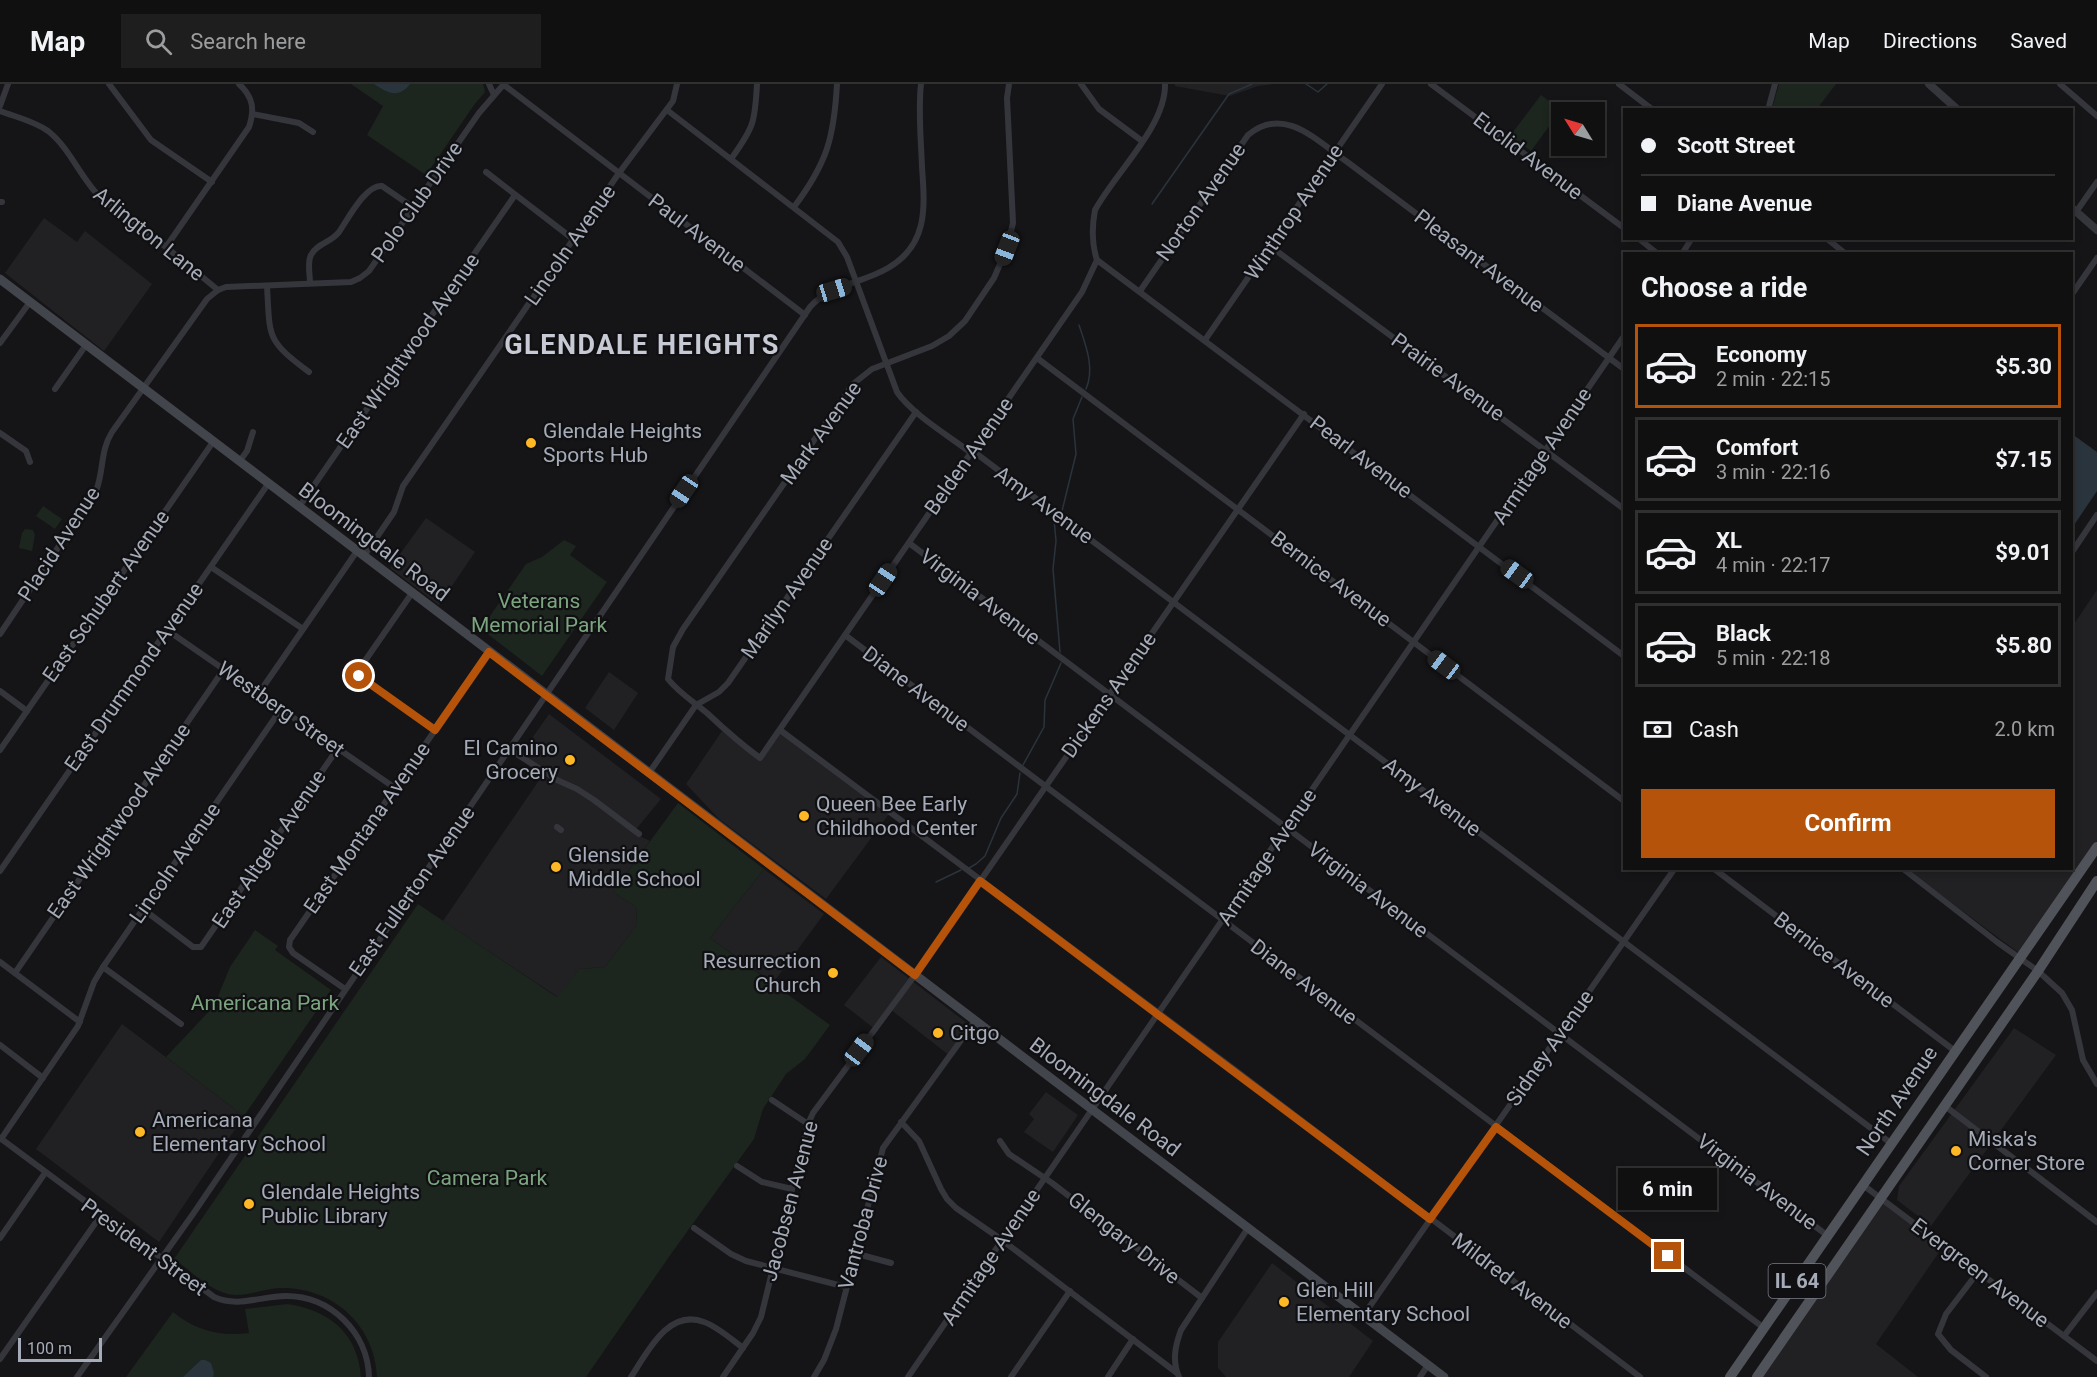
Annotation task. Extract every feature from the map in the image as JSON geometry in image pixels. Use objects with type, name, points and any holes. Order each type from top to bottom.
[{"type":"main road","name":"Bloomingdale Road","points":[[0,279],[1444,1377]]},
{"type":"main road","name":"North Avenue","points":[[1730,1377],[2097,847]]},
{"type":"main road","name":"North Avenue","points":[[1757,1377],[2038,971],[2097,881]]},
{"type":"street","points":[[0,106],[8,84]]},
{"type":"street","points":[[109,84],[151,140],[212,182]]},
{"type":"street","points":[[166,247],[249,127],[253,114],[251,98],[239,84]]},
{"type":"street","points":[[489,84],[494,96]]},
{"type":"street","name":"Lincoln Avenue","points":[[259,693],[303,629],[394,512],[403,486],[619,173],[667,110],[675,97],[676,84]]},
{"type":"street","points":[[731,159],[746,138],[753,123],[757,84]]},
{"type":"street","points":[[794,207],[812,184],[828,150],[833,127],[837,84]]},
{"type":"street","name":"East Fullerton Avenue","points":[[77,1377],[805,315],[821,296],[881,272],[899,261],[914,244],[921,227],[924,197],[920,116],[921,84]]},
{"type":"street","name":"Mark Avenue","points":[[696,705],[674,688],[668,679],[677,638],[853,384],[867,372],[938,344],[953,333],[965,321],[994,278],[1013,223],[1007,98],[1009,84]]},
{"type":"street","points":[[1081,84],[1099,109],[1142,141]]},
{"type":"street","points":[[1097,260],[1093,222],[1095,210],[1160,112],[1165,84]]},
{"type":"street","name":"Winthrop Avenue","points":[[1205,340],[1382,84]]},
{"type":"street","name":"Euclid Avenue","points":[[1431,84],[1623,227]]},
{"type":"street","points":[[1619,84],[1650,108]]},
{"type":"street","points":[[1768,108],[1774,84]]},
{"type":"street","points":[[1929,84],[1956,108]]},
{"type":"street","points":[[2060,84],[2097,116]]},
{"type":"street","name":"Polo Club Drive","points":[[218,290],[226,287],[351,282],[369,272],[479,113],[504,85]]},
{"type":"street","name":"Paul Avenue","points":[[504,85],[805,315]]},
{"type":"street","name":"Amy Avenue","points":[[667,110],[838,242],[857,282],[897,392],[916,412],[1174,602],[1892,1144]]},
{"type":"street","name":"Arlington Lane","points":[[0,111],[32,123],[48,132],[60,143],[92,189],[218,290]]},
{"type":"street","points":[[253,114],[299,123],[313,132]]},
{"type":"street","name":"Norton Avenue","points":[[1140,291],[1244,140],[1255,129],[1275,122],[1290,124],[1334,153]]},
{"type":"street","name":"Pleasant Avenue","points":[[1334,153],[1623,368]]},
{"type":"street","points":[[486,172],[573,239]]},
{"type":"street","points":[[2097,182],[2074,210],[2097,230]]},
{"type":"street","points":[[310,283],[311,255],[336,237],[369,190],[382,186],[414,208]]},
{"type":"street","name":"East Wrightwood Avenue","points":[[299,507],[515,195]]},
{"type":"street","points":[[1640,240],[1656,252]]},
{"type":"street","points":[[1828,240],[1844,252]]},
{"type":"street","name":"Prairie Avenue","points":[[1270,246],[1547,450],[1623,509]]},
{"type":"street","points":[[2073,293],[2097,258]]},
{"type":"street","name":"Pearl Avenue","points":[[1097,260],[1623,655]]},
{"type":"street","name":"Belden Avenue","points":[[696,705],[760,758],[1082,292],[1097,260]]},
{"type":"street","points":[[267,286],[270,331],[273,340],[283,353],[309,372]]},
{"type":"street","points":[[144,389],[207,299],[218,290]]},
{"type":"street","points":[[0,343],[30,302]]},
{"type":"street","name":"Armitage Avenue","points":[[908,1377],[1623,338]]},
{"type":"street","points":[[55,389],[86,345]]},
{"type":"street","name":"Bernice Avenue","points":[[1037,358],[1623,800]]},
{"type":"street","name":"Placid Avenue","points":[[0,634],[96,491],[107,440],[144,389]]},
{"type":"street","name":"Marilyn Avenue","points":[[649,773],[696,705],[719,692],[728,683],[916,412]]},
{"type":"street","name":"Dickens Avenue","points":[[915,975],[1304,414]]},
{"type":"street","points":[[239,462],[247,451],[253,432]]},
{"type":"street","points":[[0,433],[26,451],[30,462]]},
{"type":"street","name":"East Schubert Avenue","points":[[0,750],[213,442]]},
{"type":"street","name":"East Drummond Avenue","points":[[0,871],[268,483]]},
{"type":"street","points":[[2073,551],[2097,515]]},
{"type":"street","name":"Virginia Avenue","points":[[909,543],[1828,1236]]},
{"type":"street","points":[[211,567],[303,629]]},
{"type":"street","points":[[412,593],[360,668],[359,676],[435,730]]},
{"type":"street","name":"Westberg Street","points":[[167,630],[395,788]]},
{"type":"street","name":"Diane Avenue","points":[[845,635],[1764,1328]]},
{"type":"street","name":"East Montana Avenue","points":[[345,989],[293,953],[289,947],[290,940],[489,652]]},
{"type":"street","name":"East Wrightwood Avenue","points":[[15,973],[224,669]]},
{"type":"street","points":[[0,691],[27,711]]},
{"type":"street","name":"Lincoln Avenue","points":[[0,1138],[80,1022],[94,981],[103,967],[281,709]]},
{"type":"street","name":"Mildred Avenue","points":[[780,730],[1640,1377]]},
{"type":"street","name":"East Altgeld Avenue","points":[[142,909],[193,947],[198,948],[209,936],[338,748]]},
{"type":"street","points":[[509,749],[557,780],[594,800],[639,834]]},
{"type":"street","name":"Sidney Avenue","points":[[1363,1316],[1674,870]]},
{"type":"street","name":"Bernice Avenue","points":[[1716,870],[1955,1051]]},
{"type":"street","points":[[1905,870],[2038,971],[2062,993],[2072,1010],[2083,1060],[2097,1084]]},
{"type":"street","points":[[0,962],[80,1022]]},
{"type":"street","points":[[103,967],[181,1024]]},
{"type":"street","name":"Jacobsen Avenue","points":[[723,1377],[743,1348],[760,1317],[808,1124],[820,1102],[915,975]]},
{"type":"street","name":"Vantroba Drive","points":[[814,1377],[832,1341],[881,1153],[887,1140],[975,1021]]},
{"type":"street","points":[[0,1045],[43,1078]]},
{"type":"street","points":[[772,1100],[808,1124]]},
{"type":"street","points":[[1945,1106],[2097,1222]]},
{"type":"street","points":[[901,1122],[919,1141],[949,1202],[1134,1339],[1178,1375]]},
{"type":"street","name":"President Street","points":[[0,1138],[160,1259],[219,1300],[238,1303],[288,1296],[308,1299],[326,1306],[346,1321],[356,1333],[366,1357],[369,1377]]},
{"type":"street","name":"Glengary Drive","points":[[1000,1141],[1008,1154],[1045,1178],[1202,1298]]},
{"type":"street","points":[[736,1166],[762,1182],[792,1189]]},
{"type":"street","points":[[0,1238],[45,1173]]},
{"type":"street","name":"Evergreen Avenue","points":[[1863,1185],[2097,1361]]},
{"type":"street","points":[[0,1359],[101,1215]]},
{"type":"street","points":[[694,1228],[731,1254],[750,1263],[846,1287]]},
{"type":"street","points":[[1178,1375],[1175,1348],[1184,1324],[1248,1228]]},
{"type":"street","points":[[854,1253],[891,1263]]},
{"type":"street","points":[[1978,1272],[1946,1314],[1938,1334],[1951,1350],[1986,1377]]},
{"type":"street","points":[[1011,1377],[1070,1291]]},
{"type":"street","points":[[2064,1336],[2097,1293]]},
{"type":"street","points":[[631,1377],[663,1331],[684,1320],[705,1322],[743,1348]]},
{"type":"street","points":[[1108,1377],[1134,1339]]},
{"type":"street","points":[[1420,1377],[1428,1365]]},
{"type":"shaded area","points":[[374,84],[410,84],[402,92],[393,93]]},
{"type":"shaded area","points":[[1175,84],[1273,84],[1258,86],[1230,96],[1175,86]]},
{"type":"shaded area","points":[[44,218],[77,242],[85,231],[152,284],[104,351],[5,273]]},
{"type":"shaded area","points":[[2073,435],[2097,452],[2097,491],[2073,527]]},
{"type":"shaded area","points":[[426,518],[475,552],[439,605],[390,568]]},
{"type":"shaded area","points":[[2097,590],[2097,841],[2019,953],[1907,870],[2073,870],[2073,626]]},
{"type":"shaded area","points":[[609,672],[638,693],[614,730],[585,708]]},
{"type":"shaded area","name":"Glenside Middle School","points":[[549,714],[661,799],[633,833],[650,841],[613,892],[636,907],[637,925],[605,967],[579,969],[558,997],[443,921],[542,776],[566,785],[521,754]]},
{"type":"shaded area","name":"Queen Bee Early Childhood Center","points":[[722,731],[760,760],[780,732],[889,814],[826,899],[719,819],[686,784]]},
{"type":"shaded area","points":[[764,869],[824,914],[773,983],[710,938]]},
{"type":"shaded area","points":[[881,957],[972,1027],[950,1056],[890,1009],[875,1029],[844,1005]]},
{"type":"shaded area","name":"Americana Elementary School","points":[[122,1024],[244,1116],[159,1242],[36,1149]]},
{"type":"shaded area","points":[[2014,1028],[2056,1055],[1931,1226],[1897,1200],[1899,1186]]},
{"type":"shaded area","points":[[1046,1092],[1078,1115],[1053,1152],[1024,1132],[1034,1119],[1029,1114]]},
{"type":"shaded area","points":[[1882,1200],[1942,1248],[1876,1344],[1918,1377],[1759,1377]]},
{"type":"shaded area","name":"Glen Hill Elementary School","points":[[1272,1263],[1373,1341],[1349,1377],[1226,1377],[1218,1368],[1218,1342]]},
{"type":"shaded area","points":[[201,1360],[211,1363],[213,1377],[183,1377]]},
{"type":"green space","points":[[351,84],[483,84],[485,92],[426,175],[367,135],[383,106]]},
{"type":"green space","points":[[1779,84],[1836,84],[1818,108],[1772,108]]},
{"type":"green space","points":[[1541,95],[1551,102],[1551,124],[1531,151],[1510,136]]},
{"type":"green space","points":[[43,506],[62,519],[55,529],[36,516]]},
{"type":"green space","points":[[25,529],[33,530],[35,535],[32,551],[19,548]]},
{"type":"green space","name":"Veterans Memorial Park","points":[[564,540],[576,546],[570,555],[607,582],[542,676],[481,629],[526,564],[542,557]]},
{"type":"green space","name":"Camera Park","points":[[678,803],[764,869],[710,938],[830,1025],[805,1059],[786,1074],[763,1109],[754,1139],[586,1377],[377,1377],[368,1340],[359,1325],[347,1312],[332,1301],[298,1289],[279,1288],[240,1295],[228,1294],[207,1284],[174,1259],[418,904],[557,997],[579,969],[605,967],[637,925],[636,907],[613,892]]},
{"type":"green space","name":"Americana Park","points":[[255,930],[278,946],[275,950],[331,990],[244,1116],[166,1057],[214,1006],[230,967]]},
{"type":"green space","points":[[287,1304],[316,1312],[339,1326],[354,1348],[359,1361],[361,1377],[126,1377],[173,1312],[199,1328],[218,1333],[238,1334],[249,1333],[245,1309]]},
{"type":"waterway","points":[[1152,204],[1229,94],[1252,84]]},
{"type":"waterway","points":[[1306,84],[1318,92],[1327,84]]},
{"type":"waterway","points":[[1079,325],[1090,365],[1086,389]]},
{"type":"waterway","points":[[1062,511],[1076,454],[1073,419],[1082,397]]},
{"type":"waterway","points":[[1054,519],[1056,541],[1053,569],[1060,652]]},
{"type":"waterway","points":[[1023,765],[1044,727],[1045,700],[1061,663]]},
{"type":"waterway","points":[[969,868],[985,856],[1001,818],[1017,794],[1020,773]]},
{"type":"waterway","points":[[936,882],[961,870]]},
{"type":"place","name":"Glendale Heights Sports Hub","points":[[531,443]]},
{"type":"place","name":"El Camino Grocery","points":[[570,760]]},
{"type":"place","name":"Queen Bee Early Childhood Center","points":[[804,816]]},
{"type":"place","name":"Glenside Middle School","points":[[556,867]]},
{"type":"place","name":"Resurrection Church","points":[[833,973]]},
{"type":"place","name":"Citgo","points":[[938,1033]]},
{"type":"place","name":"Americana Elementary School","points":[[140,1132]]},
{"type":"place","name":"Miska's Corner Store","points":[[1956,1151]]},
{"type":"place","name":"Glendale Heights Public Library","points":[[249,1204]]},
{"type":"place","name":"Glen Hill Elementary School","points":[[1284,1302]]},
{"type":"district","name":"GLENDALE HEIGHTS","points":[[642,345]]},
{"type":"route","points":[[359,676],[435,730],[489,652],[915,975],[980,881],[1235,1070],[1430,1219],[1496,1127],[1668,1256]]}]
